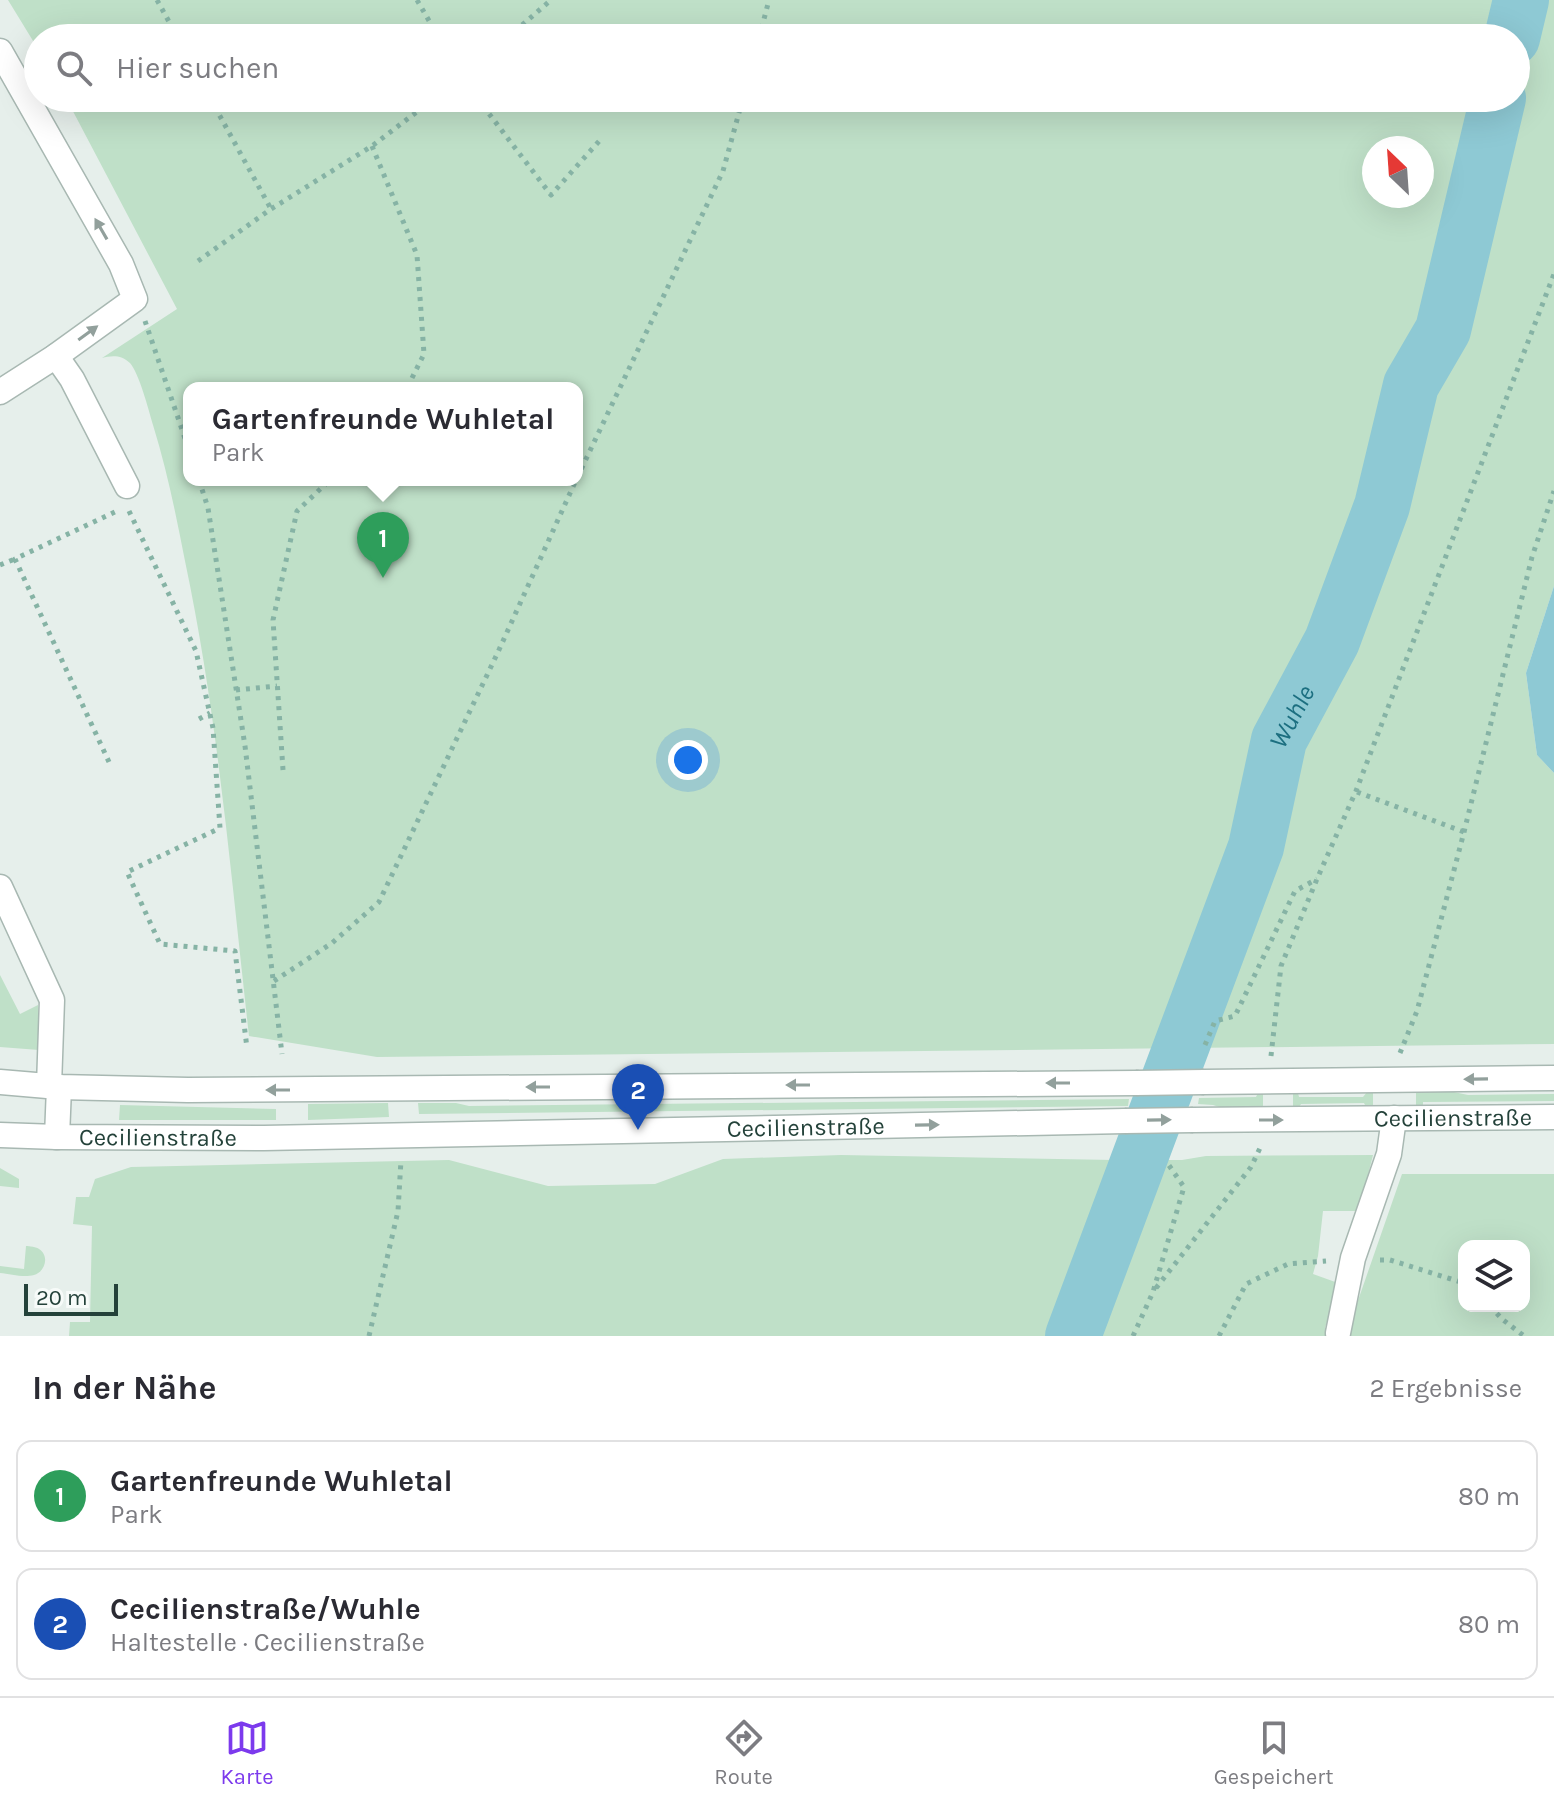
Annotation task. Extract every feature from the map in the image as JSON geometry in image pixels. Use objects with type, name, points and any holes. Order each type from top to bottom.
[{"type":"street","points":[[0,51],[24,93]]},
{"type":"street","points":[[0,392],[135,299],[121,264],[35,112]]},
{"type":"street","points":[[56,356],[72,379],[127,496]]},
{"type":"street","points":[[0,887],[52,1000],[54,1087]]},
{"type":"street","name":"Cecilienstraße","points":[[0,1082],[54,1087],[262,1090],[1554,1078]]},
{"type":"street","name":"Cecilienstraße","points":[[54,1087],[57,1137]]},
{"type":"street","name":"Cecilienstraße","points":[[0,1135],[264,1138],[1125,1121],[1554,1117]]},
{"type":"street","points":[[1338,1333],[1353,1258],[1389,1154],[1394,1118]]},
{"type":"path","points":[[157,0],[170,24]]},
{"type":"path","points":[[417,0],[431,24]]},
{"type":"path","points":[[523,24],[551,0]]},
{"type":"path","points":[[763,24],[769,0]]},
{"type":"path","points":[[218,112],[271,209]]},
{"type":"path","points":[[198,261],[271,209],[372,146],[417,112]]},
{"type":"path","points":[[488,112],[551,195],[601,139]]},
{"type":"path","points":[[583,466],[723,171],[739,112]]},
{"type":"path","points":[[372,146],[417,255],[424,354],[410,382]]},
{"type":"path","points":[[1272,1048],[1281,966],[1356,791],[1554,274]]},
{"type":"path","points":[[135,299],[183,432]]},
{"type":"path","points":[[201,486],[208,508],[245,746],[282,1054]]},
{"type":"path","points":[[283,770],[273,620],[297,511],[324,486]]},
{"type":"path","points":[[274,981],[332,943],[379,902],[574,486]]},
{"type":"path","points":[[1403,1046],[1417,1011],[1532,557],[1554,491]]},
{"type":"path","points":[[0,565],[127,496],[196,651],[213,728],[220,828],[127,872],[160,944],[235,951],[247,1048]]},
{"type":"path","points":[[15,559],[109,762]]},
{"type":"path","points":[[236,690],[277,686]]},
{"type":"path","points":[[199,719],[210,713]]},
{"type":"path","points":[[1356,791],[1464,832]]},
{"type":"path","points":[[1205,1045],[1215,1021],[1235,1016],[1295,891],[1317,879]]},
{"type":"path","points":[[1153,1292],[1251,1167],[1261,1146]]},
{"type":"path","points":[[369,1336],[398,1211],[402,1154]]},
{"type":"path","points":[[1133,1336],[1153,1292],[1184,1187],[1168,1164]]},
{"type":"path","points":[[1219,1336],[1246,1284],[1288,1264],[1353,1258],[1390,1260],[1458,1281]]},
{"type":"path","points":[[1496,1312],[1524,1336]]},
{"type":"green space","points":[[8,0],[1554,0],[1554,586],[1526,673],[1537,755],[1554,773],[1554,1044],[377,1057],[249,1036],[215,738],[175,510],[137,375],[124,358],[102,358],[177,309],[73,112],[1530,112],[1530,24],[24,26]]},
{"type":"green space","points":[[0,975],[20,1014],[38,1005],[39,1050],[0,1047]]},
{"type":"green space","points":[[1416,1091],[1449,1091],[1468,1095],[1554,1094],[1554,1101],[1423,1102],[1423,1108],[1416,1108]]},
{"type":"green space","points":[[1367,1092],[1373,1092],[1373,1109],[1367,1109],[1364,1103],[1301,1104],[1298,1109],[1293,1109],[1293,1093],[1298,1093],[1299,1097],[1363,1097]]},
{"type":"green space","points":[[1258,1093],[1263,1093],[1263,1109],[1228,1110],[1198,1104],[1199,1098],[1256,1097]]},
{"type":"green space","points":[[1129,1099],[1128,1106],[419,1114],[418,1103],[469,1106]]},
{"type":"green space","points":[[388,1103],[389,1117],[308,1120],[308,1104]]},
{"type":"green space","points":[[120,1105],[276,1109],[276,1120],[119,1120]]},
{"type":"green space","points":[[841,1155],[1182,1160],[1206,1156],[1373,1155],[1359,1211],[1323,1211],[1313,1274],[1338,1283],[1325,1328],[1346,1335],[1402,1174],[1554,1174],[1554,1336],[69,1336],[70,1322],[90,1322],[92,1226],[73,1224],[76,1197],[89,1197],[95,1179],[131,1167],[449,1160],[548,1186],[655,1184],[723,1159]]},
{"type":"green space","points":[[0,1168],[19,1179],[19,1188],[0,1186]]},
{"type":"green space","points":[[26,1246],[42,1252],[45,1264],[41,1271],[26,1276],[0,1273],[0,1266],[24,1269]]},
{"type":"water","points":[[1554,586],[1554,773],[1537,755],[1526,673]]},
{"type":"waterway","name":"Wuhle","points":[[1515,24],[1521,0]]},
{"type":"waterway","name":"Wuhle","points":[[1073,1336],[1256,847],[1279,740],[1332,641],[1382,506],[1411,385],[1443,330],[1495,112]]},
{"type":"place","name":"Gartenfreunde Wuhletal","points":[[383,578]]},
{"type":"place","name":"Cecilienstraße/Wuhle","points":[[638,1130]]}]
